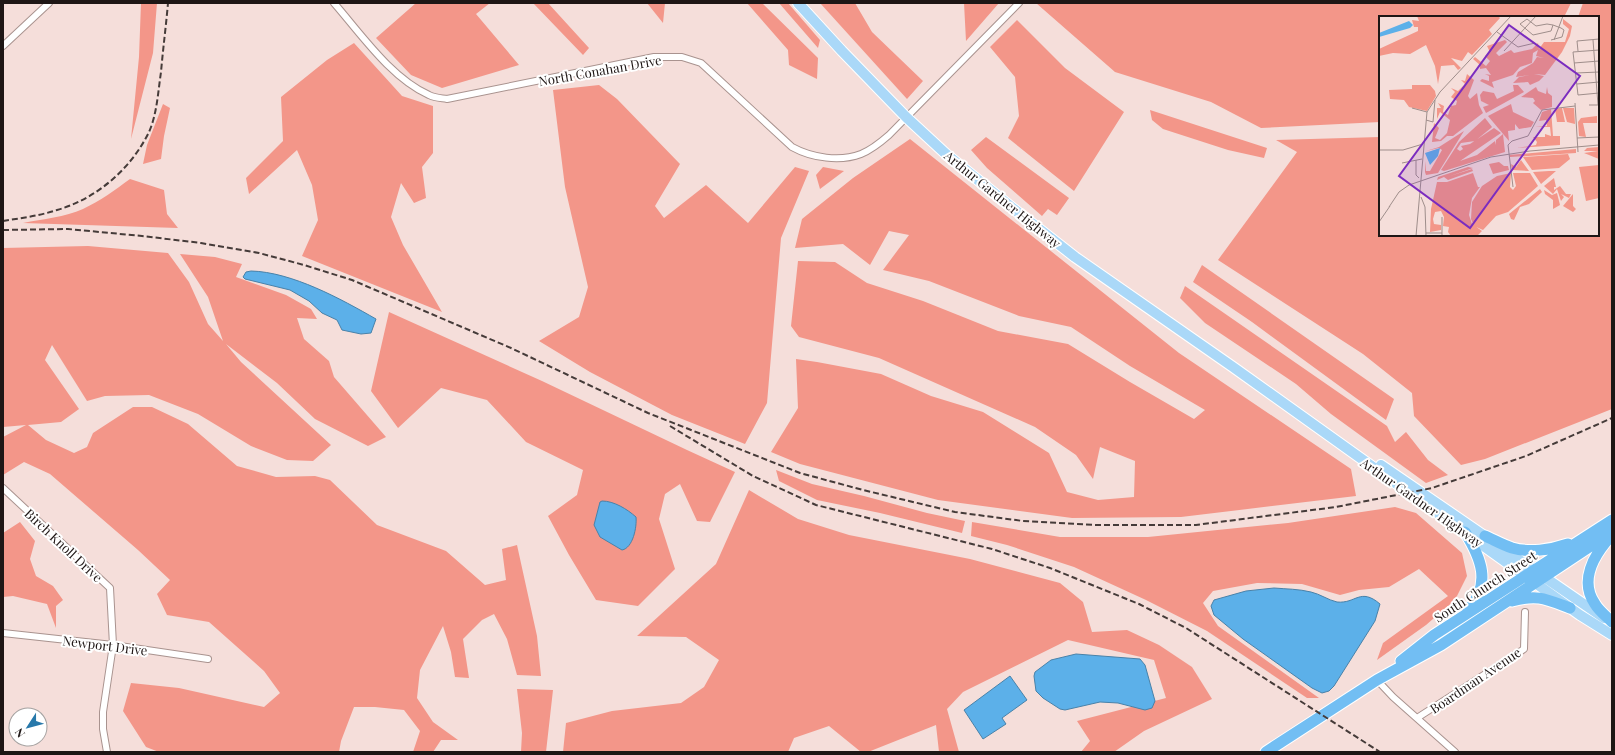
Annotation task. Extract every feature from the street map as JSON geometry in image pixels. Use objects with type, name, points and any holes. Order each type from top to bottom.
[{"type":"highway","name":"South Church Street","points":[[1377,680],[1434,635],[1612,520]]},
{"type":"highway","points":[[1461,617],[1476,599],[1482,582],[1479,558],[1465,532]]},
{"type":"highway","points":[[1612,534],[1592,562],[1588,579],[1590,595],[1594,603],[1612,622]]},
{"type":"highway","name":"South Church Street","points":[[1269,751],[1377,680],[1441,645],[1612,534]]},
{"type":"highway","points":[[1485,536],[1512,548],[1521,550],[1556,548],[1580,541]]},
{"type":"highway","points":[[1504,604],[1532,597],[1548,599],[1570,608]]},
{"type":"main road","name":"Arthur Gardner Highway","points":[[798,3],[906,117],[946,154],[1076,257],[1465,532],[1540,580],[1612,622]]},
{"type":"main road","name":"Arthur Gardner Highway","points":[[1233,367],[1420,490],[1485,536],[1530,573]]},
{"type":"main road","name":"Arthur Gardner Highway","points":[[1540,580],[1570,608],[1612,635]]},
{"type":"street","points":[[3,46],[49,3]]},
{"type":"street","name":"North Conahan Drive","points":[[334,3],[396,74],[431,96],[447,99],[654,58],[682,57],[701,63],[792,147],[801,152],[821,157],[844,158],[862,154],[877,144],[906,117],[1019,3]]},
{"type":"street","name":"Birch Knoll Drive","points":[[3,488],[110,588],[113,645],[103,712],[103,729],[107,752]]},
{"type":"street","name":"Boardman Avenue","points":[[1417,718],[1524,648],[1525,612]]},
{"type":"street","name":"Newport Drive","points":[[3,634],[113,645],[208,659]]},
{"type":"street","points":[[1377,680],[1393,697],[1455,752]]},
{"type":"shaded area","points":[[141,3],[157,3],[153,53],[131,139],[139,57]]},
{"type":"shaded area","points":[[416,3],[490,3],[476,14],[519,65],[442,88],[411,75],[376,38]]},
{"type":"shaded area","points":[[533,3],[548,3],[589,48],[583,55]]},
{"type":"shaded area","points":[[647,3],[665,3],[663,23]]},
{"type":"shaded area","points":[[747,3],[762,3],[818,58],[817,79],[789,65],[788,50]]},
{"type":"shaded area","points":[[779,3],[788,3],[820,40],[818,48]]},
{"type":"shaded area","points":[[820,3],[855,3],[872,32],[923,81],[907,99]]},
{"type":"shaded area","points":[[964,3],[999,3],[966,41]]},
{"type":"shaded area","points":[[1036,3],[1571,3],[1564,16],[1379,16],[1379,122],[1261,128],[1211,102],[1115,72]]},
{"type":"shaded area","points":[[1583,3],[1612,3],[1612,409],[1485,459],[1461,465],[1414,416],[1412,393],[1363,354],[1218,260],[1297,152],[1276,140],[1379,137],[1379,236],[1599,236],[1599,16],[1578,16]]},
{"type":"shaded area","points":[[1017,20],[1065,68],[1124,112],[1074,191],[1008,138],[1019,116],[1015,77],[990,47]]},
{"type":"shaded area","points":[[354,43],[402,96],[433,106],[433,153],[422,167],[426,198],[414,203],[401,183],[391,217],[403,245],[442,312],[302,256],[318,220],[312,185],[297,150],[249,194],[246,178],[283,141],[281,97],[327,60]]},
{"type":"shaded area","points":[[599,85],[617,99],[680,164],[655,206],[664,218],[706,185],[748,223],[795,167],[809,171],[781,238],[767,403],[745,444],[672,415],[590,372],[539,341],[579,317],[588,287],[565,187],[553,90]]},
{"type":"shaded area","points":[[163,104],[170,108],[161,159],[143,164],[147,145]]},
{"type":"shaded area","points":[[1150,110],[1267,148],[1264,158],[1228,150],[1163,129],[1152,120]]},
{"type":"shaded area","points":[[986,137],[1069,198],[1057,215],[1048,209],[1042,216],[987,168],[971,150]]},
{"type":"shaded area","points":[[910,139],[1179,353],[1351,469],[1356,496],[1181,517],[1072,518],[938,500],[800,464],[771,452],[798,408],[796,359],[881,374],[931,396],[983,412],[1049,453],[1067,492],[1098,500],[1134,497],[1135,461],[1100,447],[1093,479],[1076,455],[1035,427],[879,358],[799,337],[791,326],[798,261],[835,262],[867,283],[923,301],[998,331],[1068,344],[1194,419],[1205,410],[1130,366],[1071,327],[1019,316],[929,281],[883,270],[909,235],[889,231],[870,265],[843,244],[795,248],[802,219],[853,178]]},
{"type":"shaded area","points":[[823,167],[844,171],[820,189],[816,175]]},
{"type":"shaded area","points":[[130,179],[164,190],[167,214],[178,228],[23,223],[76,212],[101,199]]},
{"type":"shaded area","points":[[88,246],[168,253],[189,282],[208,324],[223,341],[208,297],[180,254],[215,257],[242,264],[236,277],[286,295],[311,309],[317,319],[297,318],[304,339],[329,361],[334,377],[386,437],[368,446],[315,419],[277,383],[226,344],[241,362],[331,445],[313,461],[287,460],[251,446],[198,414],[149,395],[105,396],[87,401],[52,345],[45,360],[79,409],[61,422],[28,425],[46,440],[74,453],[87,447],[93,433],[133,407],[152,407],[188,424],[237,466],[276,477],[315,476],[330,480],[377,525],[446,551],[485,585],[506,580],[502,549],[517,545],[537,636],[541,676],[517,675],[507,639],[494,614],[482,620],[463,639],[469,678],[455,677],[451,652],[443,626],[420,670],[417,698],[433,722],[458,740],[441,740],[433,752],[413,752],[420,731],[404,710],[375,707],[354,707],[341,741],[339,752],[159,752],[146,747],[123,711],[131,683],[179,688],[264,707],[280,693],[264,671],[209,622],[167,615],[157,594],[170,580],[138,550],[50,474],[24,462],[3,475],[3,437],[26,425],[3,427],[3,248]]},
{"type":"shaded area","points":[[1202,265],[1394,399],[1386,420],[1252,322],[1193,282]]},
{"type":"shaded area","points":[[1185,286],[1387,426],[1395,442],[1406,432],[1428,460],[1448,475],[1426,483],[1331,414],[1296,384],[1205,323],[1180,298]]},
{"type":"shaded area","points":[[389,312],[542,381],[735,472],[710,522],[697,521],[680,484],[665,494],[659,519],[675,569],[638,606],[596,600],[548,516],[577,495],[583,470],[526,442],[487,400],[441,388],[398,428],[371,391]]},
{"type":"shaded area","points":[[776,470],[812,484],[965,521],[962,533],[880,513],[817,500],[779,481]]},
{"type":"shaded area","points":[[749,490],[798,519],[849,535],[970,559],[1060,583],[1083,602],[1092,632],[1127,630],[1159,645],[1192,667],[1212,699],[1144,731],[1114,752],[1081,752],[1090,741],[1077,721],[1166,698],[1154,660],[1068,640],[963,692],[947,709],[959,752],[939,752],[936,725],[868,752],[861,752],[829,726],[794,738],[788,752],[563,752],[566,723],[612,711],[681,703],[704,687],[719,660],[686,637],[637,636],[716,564]]},
{"type":"shaded area","points":[[1395,507],[1416,513],[1462,553],[1467,576],[1455,600],[1426,625],[1377,660],[1383,643],[1448,596],[1419,569],[1389,587],[1359,590],[1340,595],[1302,584],[1257,583],[1213,591],[1203,603],[1218,626],[1319,698],[1307,698],[1207,631],[1146,600],[1074,567],[1007,545],[971,536],[972,522],[1060,537],[1148,537],[1288,523]]},
{"type":"shaded area","points":[[20,522],[35,541],[30,559],[36,576],[53,586],[63,600],[56,606],[56,628],[47,604],[13,596],[3,597],[3,533]]},
{"type":"shaded area","points":[[517,689],[553,690],[546,752],[521,752],[522,733]]},
{"type":"water","points":[[251,271],[283,276],[332,295],[376,319],[371,333],[361,334],[342,330],[337,320],[322,313],[309,301],[290,290],[245,279],[243,277],[246,272]]},
{"type":"water","points":[[600,502],[611,502],[620,506],[636,517],[636,526],[632,541],[622,550],[600,537],[594,525]]},
{"type":"water","points":[[1274,588],[1311,592],[1337,602],[1349,601],[1363,596],[1373,599],[1380,604],[1375,621],[1334,686],[1329,691],[1322,693],[1312,688],[1243,639],[1214,615],[1211,606],[1214,600],[1246,591]]},
{"type":"water","points":[[1076,654],[1140,659],[1145,665],[1155,701],[1152,708],[1145,710],[1118,703],[1100,702],[1065,710],[1060,709],[1043,698],[1036,691],[1034,676],[1035,672],[1051,660]]},
{"type":"water","points":[[1010,676],[1027,700],[1002,718],[1006,724],[983,739],[964,710]]},
{"type":"railway","points":[[3,221],[30,217],[71,205],[99,190],[111,181],[133,158],[149,132],[154,118],[161,72],[168,3]]},
{"type":"railway","points":[[3,230],[68,229],[142,236],[201,243],[259,253],[304,265],[352,280],[511,348],[648,413],[800,473],[955,512],[1023,521],[1096,525],[1196,525],[1336,507],[1432,488],[1526,456],[1612,418]]},
{"type":"railway","points":[[670,426],[753,476],[816,505],[992,549],[1050,568],[1139,604],[1186,628],[1380,752]]}]
